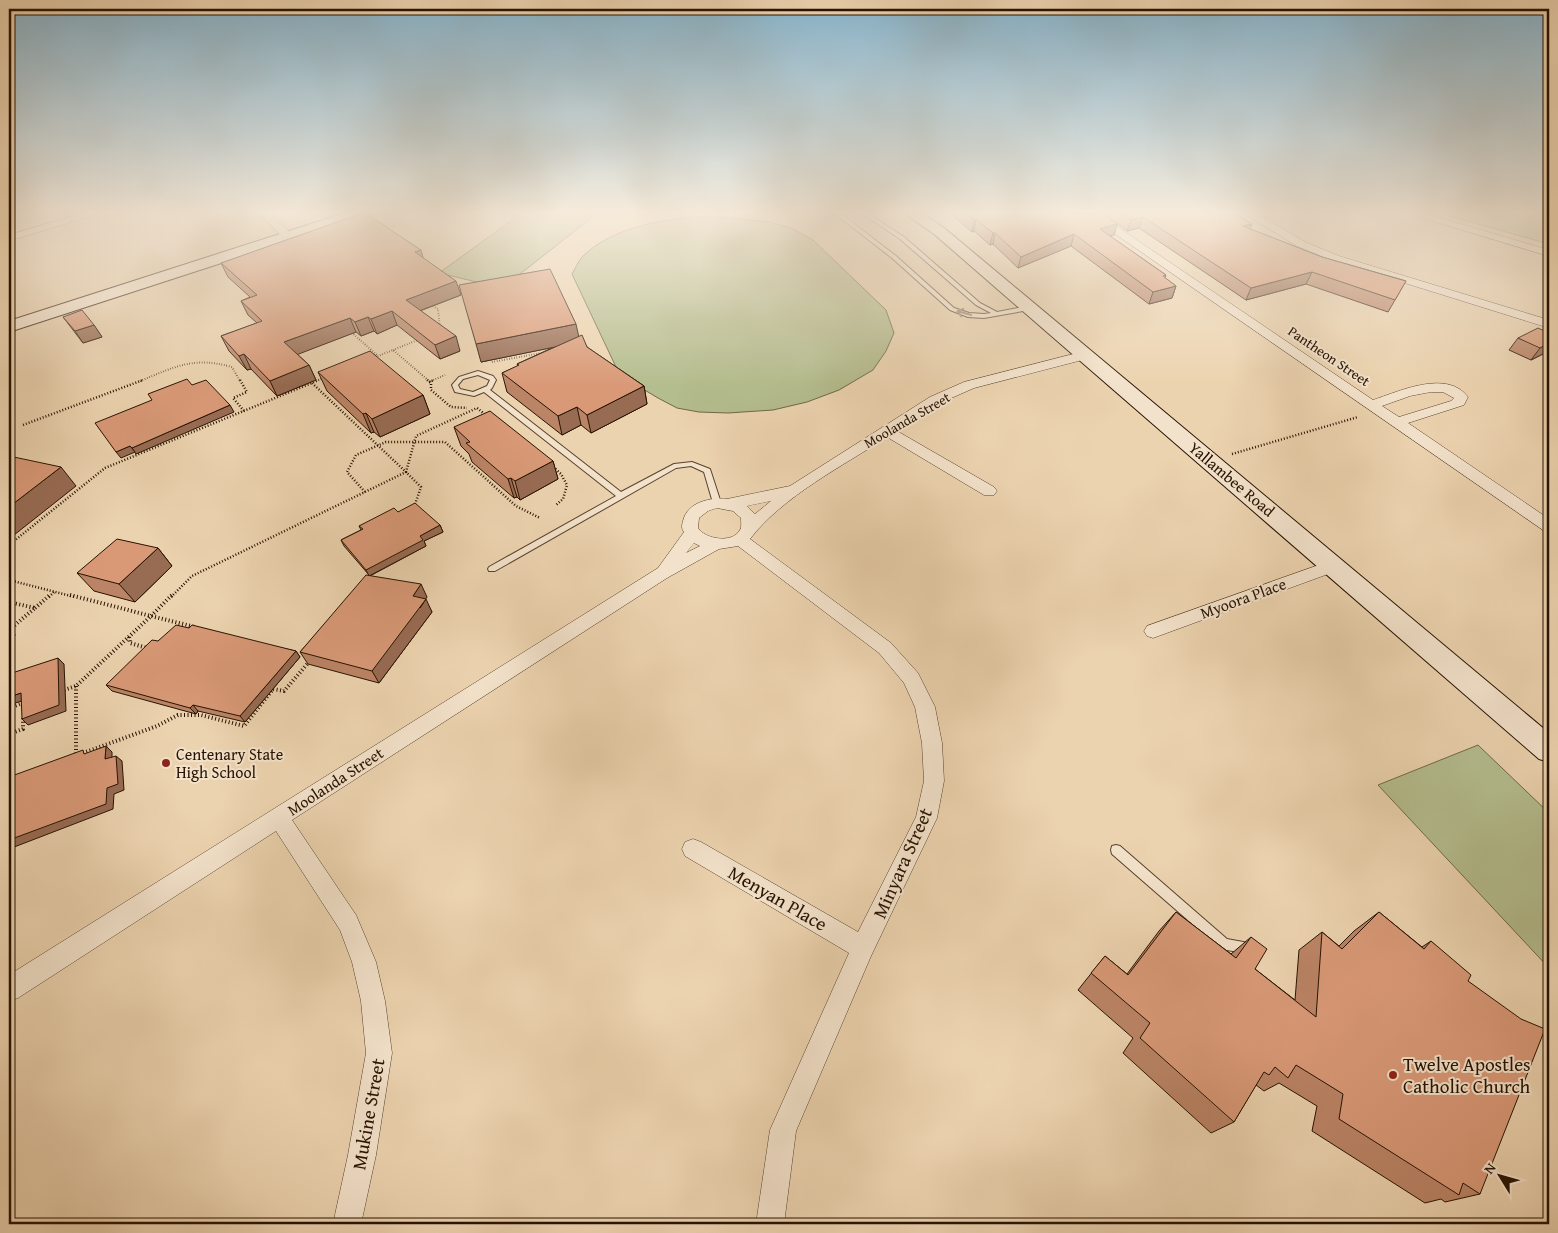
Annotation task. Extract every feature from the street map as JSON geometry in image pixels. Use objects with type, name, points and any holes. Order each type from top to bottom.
[{"type":"main road","points":[[9,328],[185,271]]},
{"type":"main road","name":"Yallambee Road","points":[[985,271],[1549,750]]},
{"type":"street","name":"Pantheon Street","points":[[1176,271],[1549,526]]},
{"type":"street","points":[[1376,271],[1549,324]]},
{"type":"street","name":"Moolanda Street","points":[[745,533],[796,489],[935,400],[969,385],[1085,355]]},
{"type":"street","points":[[1376,407],[1436,386],[1452,389],[1461,397],[1460,402],[1456,404],[1398,422]]},
{"type":"street","points":[[886,430],[989,491]]},
{"type":"street","name":"Moolanda Street","points":[[723,504],[759,499],[796,489]]},
{"type":"street","points":[[723,504],[744,511],[749,517],[745,533],[726,544],[716,544],[697,538],[692,533],[690,520],[694,514],[708,505],[723,504]]},
{"type":"street","name":"Moolanda Street","points":[[661,574],[692,533]]},
{"type":"street","name":"Minyara Street","points":[[745,533],[885,648],[911,678],[925,707],[932,743],[934,781],[926,818],[863,948],[784,1130],[770,1224]]},
{"type":"street","name":"Moolanda Street","points":[[9,989],[661,574],[716,544]]},
{"type":"street","name":"Myoora Place","points":[[1153,631],[1333,566]]},
{"type":"street","name":"Mukine Street","points":[[279,818],[348,923],[364,962],[373,1001],[379,1053],[362,1155],[347,1224]]},
{"type":"street","name":"Menyan Place","points":[[693,849],[863,948]]},
{"type":"lane","points":[[909,271],[952,309],[968,315],[997,315],[1029,308]]},
{"type":"lane","points":[[939,271],[978,304],[997,315]]},
{"type":"lane","points":[[483,374],[488,375],[493,380],[490,387],[486,390],[474,394],[462,394],[457,391],[455,385],[466,375],[483,374]]},
{"type":"lane","points":[[486,390],[499,398],[621,496]]},
{"type":"lane","points":[[492,569],[674,466],[692,464],[707,470],[723,504]]},
{"type":"lane","points":[[1116,850],[1226,945],[1260,949]]},
{"type":"path","points":[[433,306],[438,309],[440,330]]},
{"type":"path","points":[[343,326],[378,356]]},
{"type":"path","points":[[369,359],[424,337]]},
{"type":"path","points":[[393,350],[429,382],[431,390],[451,407],[477,408],[492,420]]},
{"type":"path","points":[[489,363],[554,350]]},
{"type":"path","points":[[23,425],[190,362],[214,362],[232,367],[246,392],[232,398],[244,411]]},
{"type":"path","points":[[429,382],[446,374]]},
{"type":"path","points":[[9,545],[104,468],[328,376]]},
{"type":"path","points":[[312,383],[420,487],[414,508]]},
{"type":"path","points":[[58,692],[76,686],[192,576],[406,472],[416,436],[499,398]]},
{"type":"path","points":[[1228,455],[1376,407]]},
{"type":"path","points":[[365,492],[347,472],[356,455],[386,442],[446,442],[516,506],[540,518]]},
{"type":"path","points":[[548,463],[562,474],[567,485],[562,499],[556,505]]},
{"type":"path","points":[[9,580],[203,629]]},
{"type":"path","points":[[9,631],[54,592]]},
{"type":"path","points":[[9,602],[35,608]]},
{"type":"path","points":[[9,631],[15,633],[9,638]]},
{"type":"path","points":[[129,636],[130,643],[154,650]]},
{"type":"path","points":[[76,756],[156,726],[178,715],[201,715],[244,726],[273,689],[284,692],[312,658],[304,655]]},
{"type":"path","points":[[76,686],[76,761]]},
{"type":"path","points":[[9,708],[32,700]]},
{"type":"path","points":[[9,734],[23,729],[23,703]]},
{"type":"green space","points":[[442,271],[524,271],[502,288],[439,273]]},
{"type":"green space","points":[[574,271],[845,271],[886,310],[894,333],[886,351],[873,370],[839,390],[807,402],[773,410],[728,413],[699,412],[677,408],[633,383],[616,367],[572,274]]},
{"type":"green space","points":[[1478,745],[1549,813],[1549,968],[1378,785]]},
{"type":"building","points":[[229,271],[441,271],[456,281],[406,300],[456,336],[435,345],[392,311],[371,319],[368,317],[355,322],[350,318],[284,342],[309,365],[270,381],[244,354],[239,356],[221,336],[262,321],[241,301],[257,295]]},
{"type":"building","points":[[551,271],[576,324],[476,344],[459,285]]},
{"type":"building","points":[[1124,271],[1160,271],[1166,275],[1163,276],[1176,286],[1153,292]]},
{"type":"building","points":[[1224,271],[1369,271],[1406,281],[1395,300],[1312,272],[1251,288]]},
{"type":"building","points":[[82,310],[94,325],[75,331],[63,317]]},
{"type":"building","points":[[1538,328],[1549,333],[1549,343],[1540,348],[1518,338]]},
{"type":"building","points":[[582,335],[587,347],[644,386],[587,415],[577,407],[558,416],[502,373],[519,365],[517,364]]},
{"type":"building","points":[[370,351],[423,395],[372,419],[366,413],[363,414],[318,372]]},
{"type":"building","points":[[187,379],[192,385],[206,380],[230,405],[132,448],[130,446],[116,452],[95,423],[152,400],[148,394]]},
{"type":"building","points":[[490,411],[553,461],[515,481],[511,478],[508,479],[466,443],[470,442],[454,427]]},
{"type":"building","points":[[9,456],[61,467],[9,507]]},
{"type":"building","points":[[415,503],[440,525],[420,536],[423,540],[366,570],[341,540],[363,529],[359,526],[394,508],[398,512]]},
{"type":"building","points":[[117,539],[158,548],[119,584],[77,573]]},
{"type":"building","points":[[366,575],[421,584],[413,596],[426,599],[372,671],[300,652]]},
{"type":"building","points":[[176,625],[189,628],[192,625],[296,651],[240,716],[193,705],[190,708],[106,685],[152,640],[158,641]]},
{"type":"building","points":[[58,658],[59,705],[22,719],[21,693],[9,697],[9,674]]},
{"type":"building","points":[[106,746],[105,759],[116,756],[118,784],[107,788],[106,804],[9,840],[9,777],[83,750],[84,754]]},
{"type":"building","points":[[1176,912],[1236,958],[1251,937],[1267,949],[1255,969],[1316,1017],[1322,932],[1342,949],[1379,912],[1424,949],[1431,941],[1471,975],[1468,981],[1521,1019],[1545,1029],[1480,1194],[1463,1183],[1459,1195],[1339,1119],[1343,1094],[1296,1065],[1288,1078],[1275,1067],[1269,1075],[1264,1072],[1234,1122],[1140,1038],[1150,1023],[1091,973],[1105,956],[1128,975]]},
{"type":"place","name":"Centenary State High School","points":[[166,763]]},
{"type":"place","name":"Twelve Apostles Catholic Church","points":[[1393,1075]]}]
